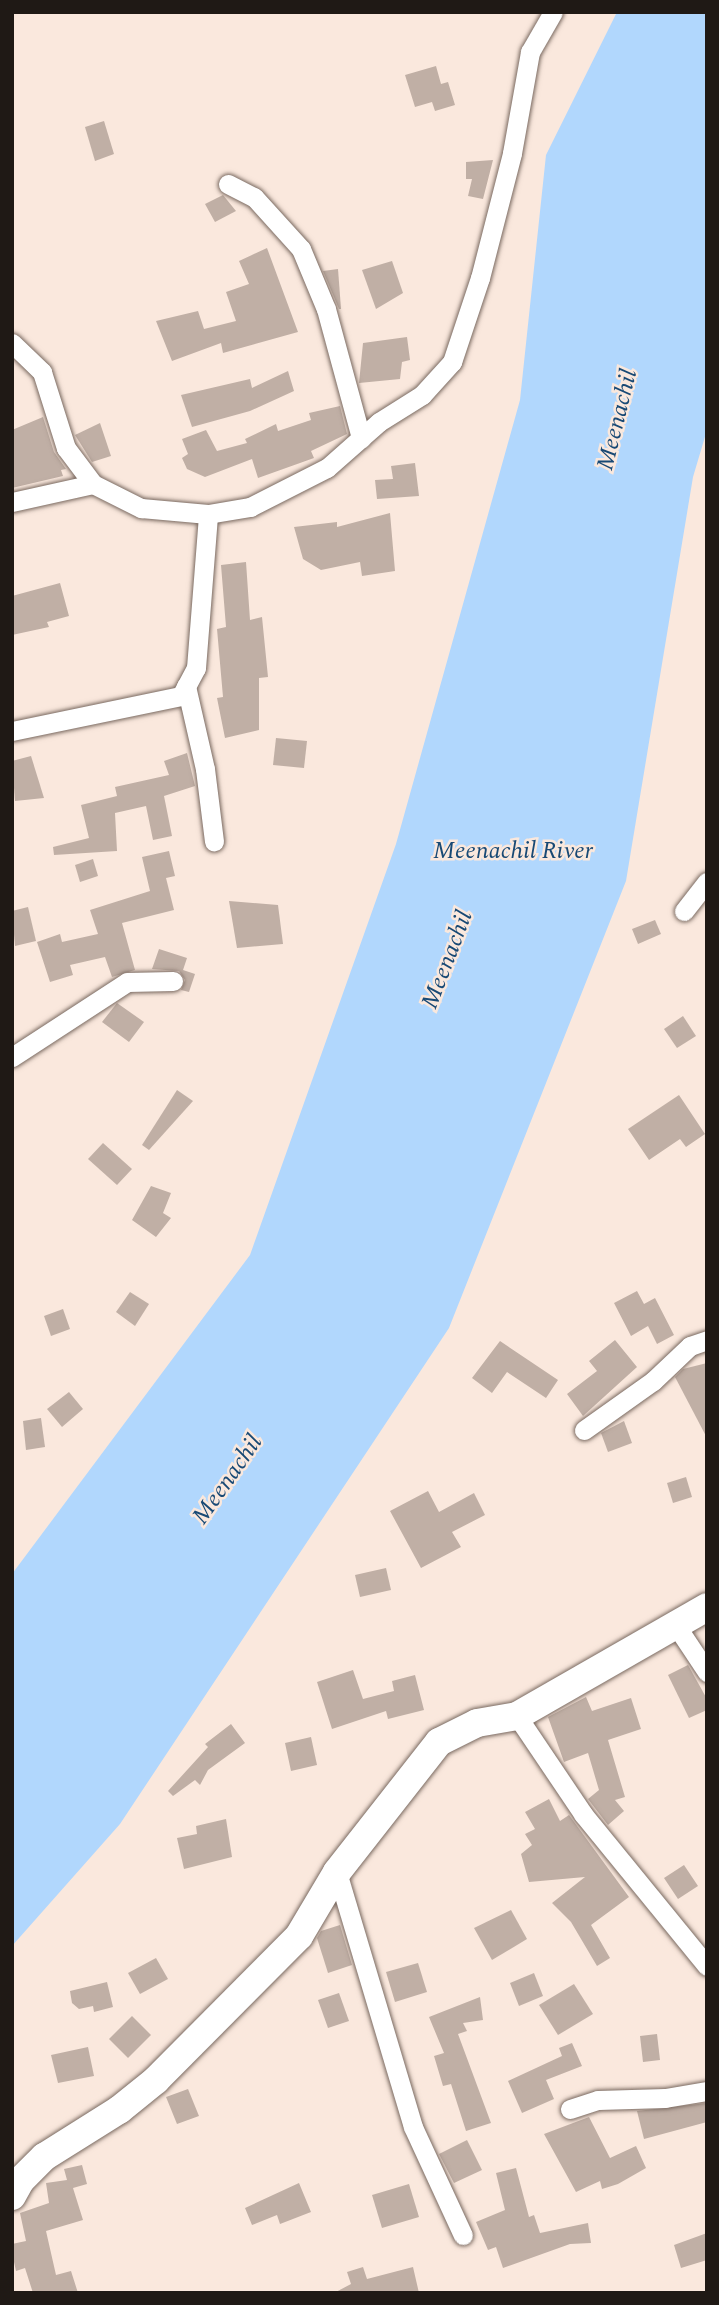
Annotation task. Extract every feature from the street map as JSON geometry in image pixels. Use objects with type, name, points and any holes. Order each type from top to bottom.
[{"type":"main road","points":[[12,2196],[21,2180],[44,2157],[119,2110],[156,2080],[299,1936],[337,1872],[439,1742],[477,1723],[517,1716],[707,1607]]},
{"type":"street","points":[[12,343],[42,372],[66,448],[93,484],[141,508],[208,514],[250,507],[327,468],[361,438],[422,395],[452,362],[480,278],[512,153],[530,51],[553,12]]},
{"type":"street","points":[[228,184],[254,197],[301,249],[326,309],[361,438]]},
{"type":"street","points":[[12,502],[93,484]]},
{"type":"street","points":[[12,731],[181,696],[196,668],[208,514]]},
{"type":"street","points":[[186,686],[205,769],[214,841]]},
{"type":"street","points":[[684,911],[707,882]]},
{"type":"street","points":[[12,1057],[127,982],[173,981]]},
{"type":"street","points":[[584,1430],[653,1381],[690,1346],[707,1340]]},
{"type":"street","points":[[675,1624],[707,1672]]},
{"type":"street","points":[[517,1716],[583,1814],[707,1966]]},
{"type":"street","points":[[337,1872],[414,2127],[463,2235]]},
{"type":"street","points":[[570,2109],[598,2100],[707,2091]]},
{"type":"water","name":"Meenachil River","points":[[617,12],[707,12],[707,430],[693,477],[626,881],[449,1328],[120,1824],[12,1946],[12,1574],[250,1255],[396,844],[520,400],[546,155]]},
{"type":"building","points":[[436,66],[441,84],[448,82],[455,105],[435,111],[432,102],[415,107],[405,75]]},
{"type":"building","points":[[104,121],[114,154],[95,161],[85,127]]},
{"type":"building","points":[[493,160],[483,199],[468,196],[472,179],[466,179],[466,162]]},
{"type":"building","points":[[223,195],[236,211],[215,222],[205,204]]},
{"type":"building","points":[[267,248],[298,332],[223,353],[221,343],[172,361],[156,321],[198,311],[204,329],[236,321],[226,292],[249,284],[239,261]]},
{"type":"building","points":[[392,261],[403,293],[376,309],[362,270]]},
{"type":"building","points":[[338,269],[341,309],[323,271]]},
{"type":"building","points":[[407,337],[410,360],[402,362],[400,379],[359,383],[363,343]]},
{"type":"building","points":[[288,371],[294,391],[250,411],[192,427],[181,395],[250,379],[252,388]]},
{"type":"building","points":[[340,406],[347,434],[311,451],[314,458],[258,478],[252,459],[205,477],[187,469],[182,458],[188,454],[182,439],[206,430],[217,451],[247,443],[245,439],[276,424],[278,431],[311,420],[309,413]]},
{"type":"building","points":[[43,417],[54,452],[66,469],[61,470],[63,476],[12,488],[12,430]]},
{"type":"building","points":[[100,423],[111,456],[92,462],[75,435]]},
{"type":"building","points":[[415,463],[419,496],[377,499],[375,480],[393,479],[391,466]]},
{"type":"building","points":[[390,513],[395,571],[362,576],[360,562],[321,570],[303,559],[294,527],[337,522],[337,527]]},
{"type":"building","points":[[246,562],[250,620],[262,617],[268,677],[259,678],[259,730],[225,738],[217,698],[223,697],[217,629],[226,627],[221,565]]},
{"type":"building","points":[[60,583],[69,616],[47,622],[49,627],[12,635],[12,596]]},
{"type":"building","points":[[276,738],[307,741],[304,768],[273,765]]},
{"type":"building","points":[[187,753],[195,786],[164,796],[172,836],[153,840],[146,806],[115,813],[117,851],[54,855],[53,847],[89,838],[81,805],[117,796],[115,787],[169,775],[164,761]]},
{"type":"building","points":[[31,756],[44,798],[15,801],[12,761]]},
{"type":"building","points":[[169,851],[175,876],[166,878],[174,910],[122,923],[135,970],[112,977],[105,957],[70,965],[73,975],[50,982],[37,942],[60,934],[62,942],[98,934],[90,910],[150,891],[142,857]]},
{"type":"building","points":[[93,859],[98,876],[80,882],[75,865]]},
{"type":"building","points":[[229,901],[278,905],[283,944],[237,948]]},
{"type":"building","points":[[28,907],[36,941],[15,946],[12,911]]},
{"type":"building","points":[[655,920],[661,934],[638,944],[632,929]]},
{"type":"building","points":[[159,949],[187,958],[183,970],[195,974],[189,992],[181,990],[185,980],[179,971],[152,969]]},
{"type":"building","points":[[117,1003],[144,1022],[129,1042],[102,1022]]},
{"type":"building","points":[[683,1016],[696,1036],[677,1048],[664,1029]]},
{"type":"building","points":[[177,1090],[193,1101],[149,1150],[142,1145]]},
{"type":"building","points":[[679,1095],[705,1134],[686,1147],[680,1139],[649,1160],[628,1129]]},
{"type":"building","points":[[103,1143],[132,1169],[117,1185],[88,1159]]},
{"type":"building","points":[[151,1186],[171,1193],[163,1213],[171,1218],[156,1237],[132,1220]]},
{"type":"building","points":[[637,1291],[644,1304],[655,1298],[674,1335],[657,1344],[648,1326],[631,1336],[614,1303]]},
{"type":"building","points":[[130,1292],[149,1304],[135,1326],[116,1312]]},
{"type":"building","points":[[63,1309],[70,1329],[51,1336],[44,1316]]},
{"type":"building","points":[[615,1340],[637,1367],[583,1416],[567,1394],[597,1371],[589,1361]]},
{"type":"building","points":[[500,1341],[558,1380],[546,1398],[507,1372],[492,1393],[472,1378]]},
{"type":"building","points":[[707,1363],[707,1438],[675,1377],[683,1369]]},
{"type":"building","points":[[69,1392],[83,1409],[62,1427],[47,1409]]},
{"type":"building","points":[[41,1418],[45,1447],[26,1450],[23,1421]]},
{"type":"building","points":[[624,1421],[632,1443],[608,1452],[601,1433]]},
{"type":"building","points":[[686,1477],[692,1497],[673,1503],[667,1483]]},
{"type":"building","points":[[428,1491],[439,1512],[474,1493],[485,1515],[452,1532],[461,1547],[421,1568],[390,1511]]},
{"type":"building","points":[[386,1568],[391,1590],[360,1597],[355,1575]]},
{"type":"building","points":[[688,1665],[707,1699],[707,1710],[689,1718],[668,1675]]},
{"type":"building","points":[[353,1670],[363,1699],[394,1691],[392,1681],[415,1675],[424,1710],[388,1719],[386,1711],[332,1729],[317,1682]]},
{"type":"building","points":[[586,1697],[592,1711],[631,1698],[641,1729],[608,1740],[625,1797],[615,1800],[624,1811],[608,1825],[588,1799],[599,1790],[588,1753],[564,1762],[548,1717]]},
{"type":"building","points":[[231,1724],[245,1743],[208,1770],[200,1785],[195,1780],[173,1796],[168,1791],[208,1747],[205,1744]]},
{"type":"building","points":[[311,1737],[317,1765],[291,1771],[285,1743]]},
{"type":"building","points":[[549,1799],[560,1821],[569,1815],[629,1897],[591,1925],[610,1958],[597,1966],[571,1922],[552,1903],[585,1877],[529,1882],[521,1854],[532,1845],[525,1834],[535,1829],[525,1812]]},
{"type":"building","points":[[226,1819],[232,1857],[184,1869],[177,1838],[197,1834],[196,1826]]},
{"type":"building","points":[[684,1865],[698,1886],[678,1899],[664,1878]]},
{"type":"building","points":[[511,1910],[527,1939],[492,1960],[474,1928]]},
{"type":"building","points":[[340,1925],[352,1965],[328,1973],[317,1938],[321,1931]]},
{"type":"building","points":[[156,1958],[168,1979],[140,1994],[128,1973]]},
{"type":"building","points":[[418,1963],[427,1992],[395,2002],[386,1972]]},
{"type":"building","points":[[534,1973],[543,1996],[519,2006],[510,1983]]},
{"type":"building","points":[[107,1982],[113,2007],[94,2012],[93,2006],[79,2009],[72,2003],[70,1991]]},
{"type":"building","points":[[574,1984],[593,2014],[558,2035],[539,2005]]},
{"type":"building","points":[[339,1993],[349,2021],[328,2028],[318,2000]]},
{"type":"building","points":[[480,1997],[483,2020],[463,2023],[467,2031],[458,2034],[491,2123],[466,2131],[451,2084],[443,2086],[434,2056],[444,2053],[429,2017]]},
{"type":"building","points":[[132,2016],[151,2035],[128,2058],[109,2039]]},
{"type":"building","points":[[657,2034],[660,2060],[643,2062],[640,2036]]},
{"type":"building","points":[[572,2043],[582,2066],[546,2080],[554,2099],[522,2113],[508,2081],[562,2056],[559,2048]]},
{"type":"building","points":[[88,2047],[94,2076],[58,2083],[51,2055]]},
{"type":"building","points":[[188,2089],[199,2116],[177,2124],[166,2097]]},
{"type":"building","points":[[707,2103],[707,2122],[644,2139],[637,2111]]},
{"type":"building","points":[[589,2117],[610,2158],[636,2146],[646,2168],[618,2184],[602,2189],[600,2181],[576,2192],[544,2134]]},
{"type":"building","points":[[467,2140],[482,2170],[454,2183],[439,2154]]},
{"type":"building","points":[[82,2165],[87,2184],[73,2188],[83,2220],[46,2231],[56,2275],[71,2271],[78,2293],[33,2293],[25,2268],[16,2271],[12,2253],[12,2244],[26,2241],[20,2213],[49,2203],[46,2183],[67,2180],[64,2169]]},
{"type":"building","points":[[516,2168],[529,2217],[534,2215],[540,2233],[588,2223],[591,2243],[570,2244],[503,2268],[496,2247],[488,2250],[476,2222],[505,2210],[496,2173]]},
{"type":"building","points":[[299,2183],[311,2212],[280,2224],[277,2215],[252,2225],[245,2208]]},
{"type":"building","points":[[409,2184],[419,2217],[382,2228],[372,2195]]},
{"type":"building","points":[[707,2233],[707,2260],[681,2268],[674,2245]]},
{"type":"building","points":[[363,2267],[367,2279],[413,2267],[419,2293],[334,2293],[351,2284],[347,2272]]},
{"type":"water label","name":"Meenachil","points":[[618,420]]},
{"type":"water label","name":"Meenachil","points":[[448,960]]},
{"type":"water label","name":"Meenachil","points":[[228,1480]]}]
